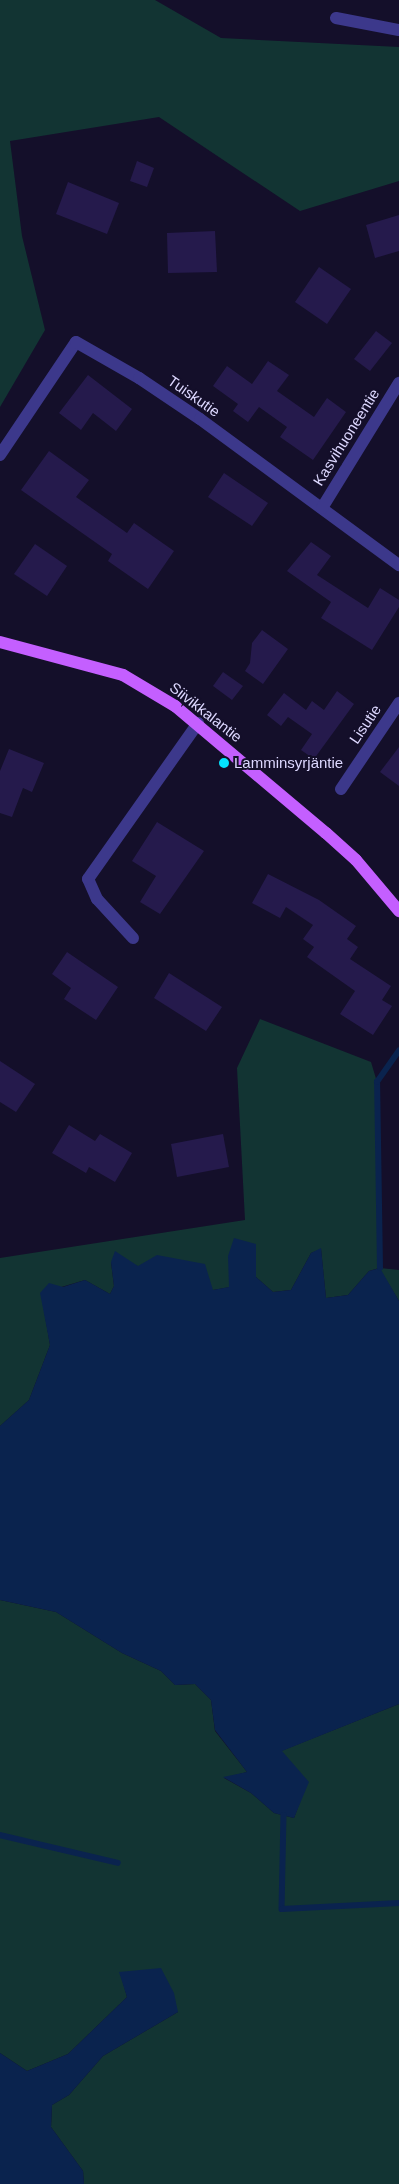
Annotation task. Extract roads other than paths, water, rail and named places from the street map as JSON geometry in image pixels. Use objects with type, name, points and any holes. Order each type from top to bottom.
[{"type":"main road","name":"Siivikkalantie","points":[[0,642],[123,675],[141,683],[198,723],[350,855],[399,911]]},
{"type":"street","points":[[336,18],[399,30]]},
{"type":"street","name":"Tuiskutie","points":[[0,455],[76,342],[162,394],[399,565]]},
{"type":"street","name":"Kasvihuoneentie","points":[[322,508],[399,382]]},
{"type":"street","name":"Lisutie","points":[[341,789],[399,703]]},
{"type":"street","points":[[133,938],[97,899],[88,879],[198,723]]},
{"type":"water","points":[[234,1238],[256,1244],[256,1277],[273,1292],[291,1290],[311,1253],[321,1248],[326,1298],[348,1295],[369,1271],[380,1268],[399,1301],[399,1704],[282,1751],[309,1782],[294,1818],[274,1813],[251,1793],[223,1777],[247,1772],[215,1730],[211,1700],[195,1684],[175,1685],[161,1671],[122,1653],[56,1612],[0,1600],[0,1426],[29,1400],[50,1345],[40,1293],[49,1283],[63,1287],[85,1280],[110,1294],[114,1286],[111,1262],[115,1251],[138,1266],[157,1255],[205,1264],[213,1290],[229,1287],[228,1256]]},
{"type":"water","points":[[161,1968],[174,1993],[178,2012],[103,2056],[69,2095],[52,2105],[51,2127],[83,2171],[84,2184],[0,2184],[0,2053],[27,2071],[68,2054],[127,1997],[119,1972]]},
{"type":"waterway","points":[[380,1268],[377,1082],[399,1051]]},
{"type":"waterway","points":[[284,1815],[282,1909],[399,1903]]},
{"type":"waterway","points":[[0,1835],[118,1863]]},
{"type":"place","name":"Lamminsyrjäntie","points":[[224,763]]}]
